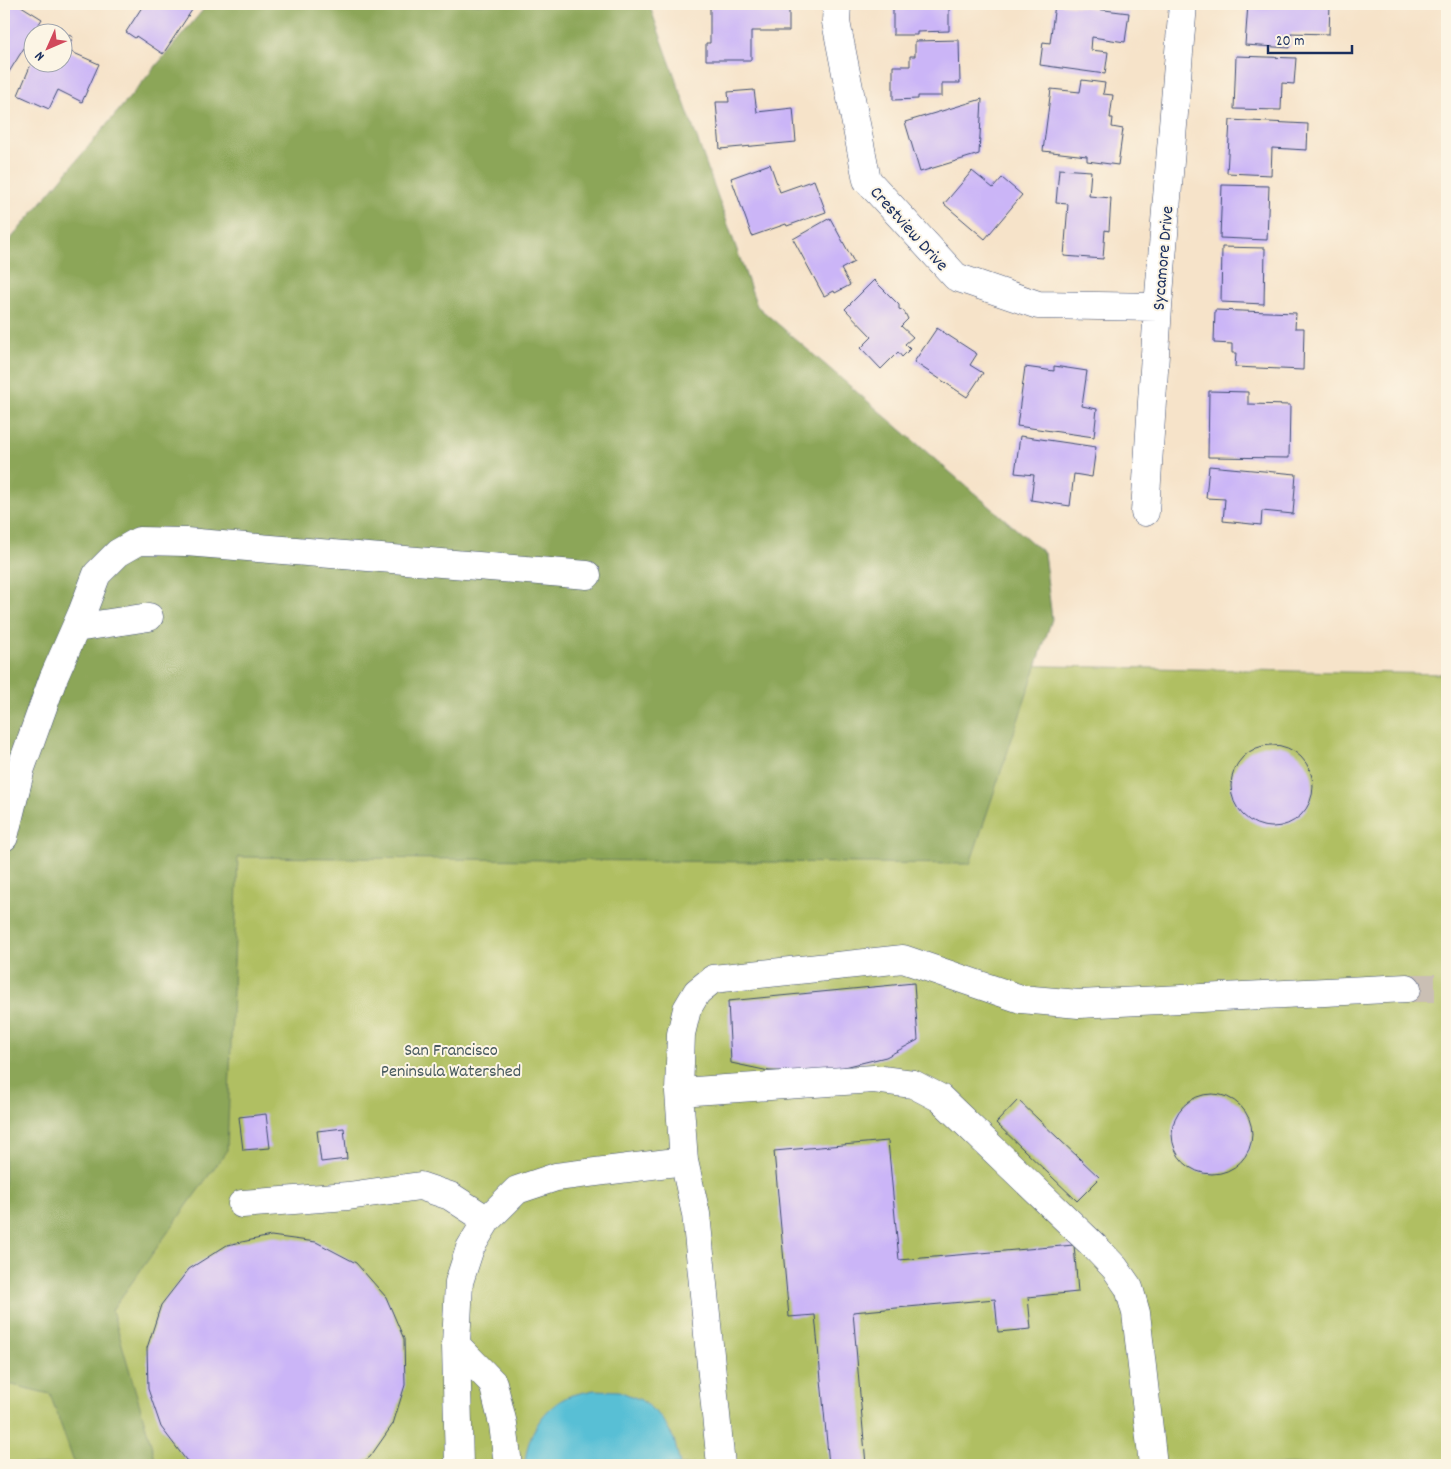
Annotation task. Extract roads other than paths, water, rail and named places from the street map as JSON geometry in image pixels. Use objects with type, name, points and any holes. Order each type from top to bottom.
[{"type":"street","name":"Crestview Drive","points":[[837,4],[836,22],[867,180],[956,277],[1038,305],[1158,308]]},
{"type":"street","name":"Sycamore Drive","points":[[1146,512],[1158,308],[1183,4]]},
{"type":"street","points":[[4,837],[21,768],[53,679],[98,574],[118,553],[139,541],[186,542],[587,576]]},
{"type":"street","points":[[76,628],[149,618]]},
{"type":"street","points":[[721,1465],[696,1214],[684,1161],[679,1092],[681,1034],[686,1009],[697,992],[713,979],[903,959],[1021,998],[1080,1004],[1407,988]]},
{"type":"street","points":[[679,1092],[874,1079],[913,1084],[940,1098],[1095,1247],[1115,1268],[1129,1288],[1136,1313],[1153,1465]]},
{"type":"street","points":[[459,1465],[456,1345],[459,1282],[470,1248],[487,1220],[517,1190],[556,1178],[684,1161]]},
{"type":"street","points":[[242,1204],[348,1196],[420,1186],[450,1196],[487,1220]]},
{"type":"street","points":[[456,1345],[493,1383],[503,1424],[508,1465]]},
{"type":"water","points":[[594,1390],[619,1391],[641,1400],[660,1416],[674,1439],[680,1465],[525,1465],[529,1443],[538,1423],[545,1414],[553,1406],[572,1395]]},
{"type":"tunnel","points":[[1407,988],[1447,988]]},
{"type":"park label","name":"San Francisco Peninsula Watershed","points":[[451,1059]]}]
